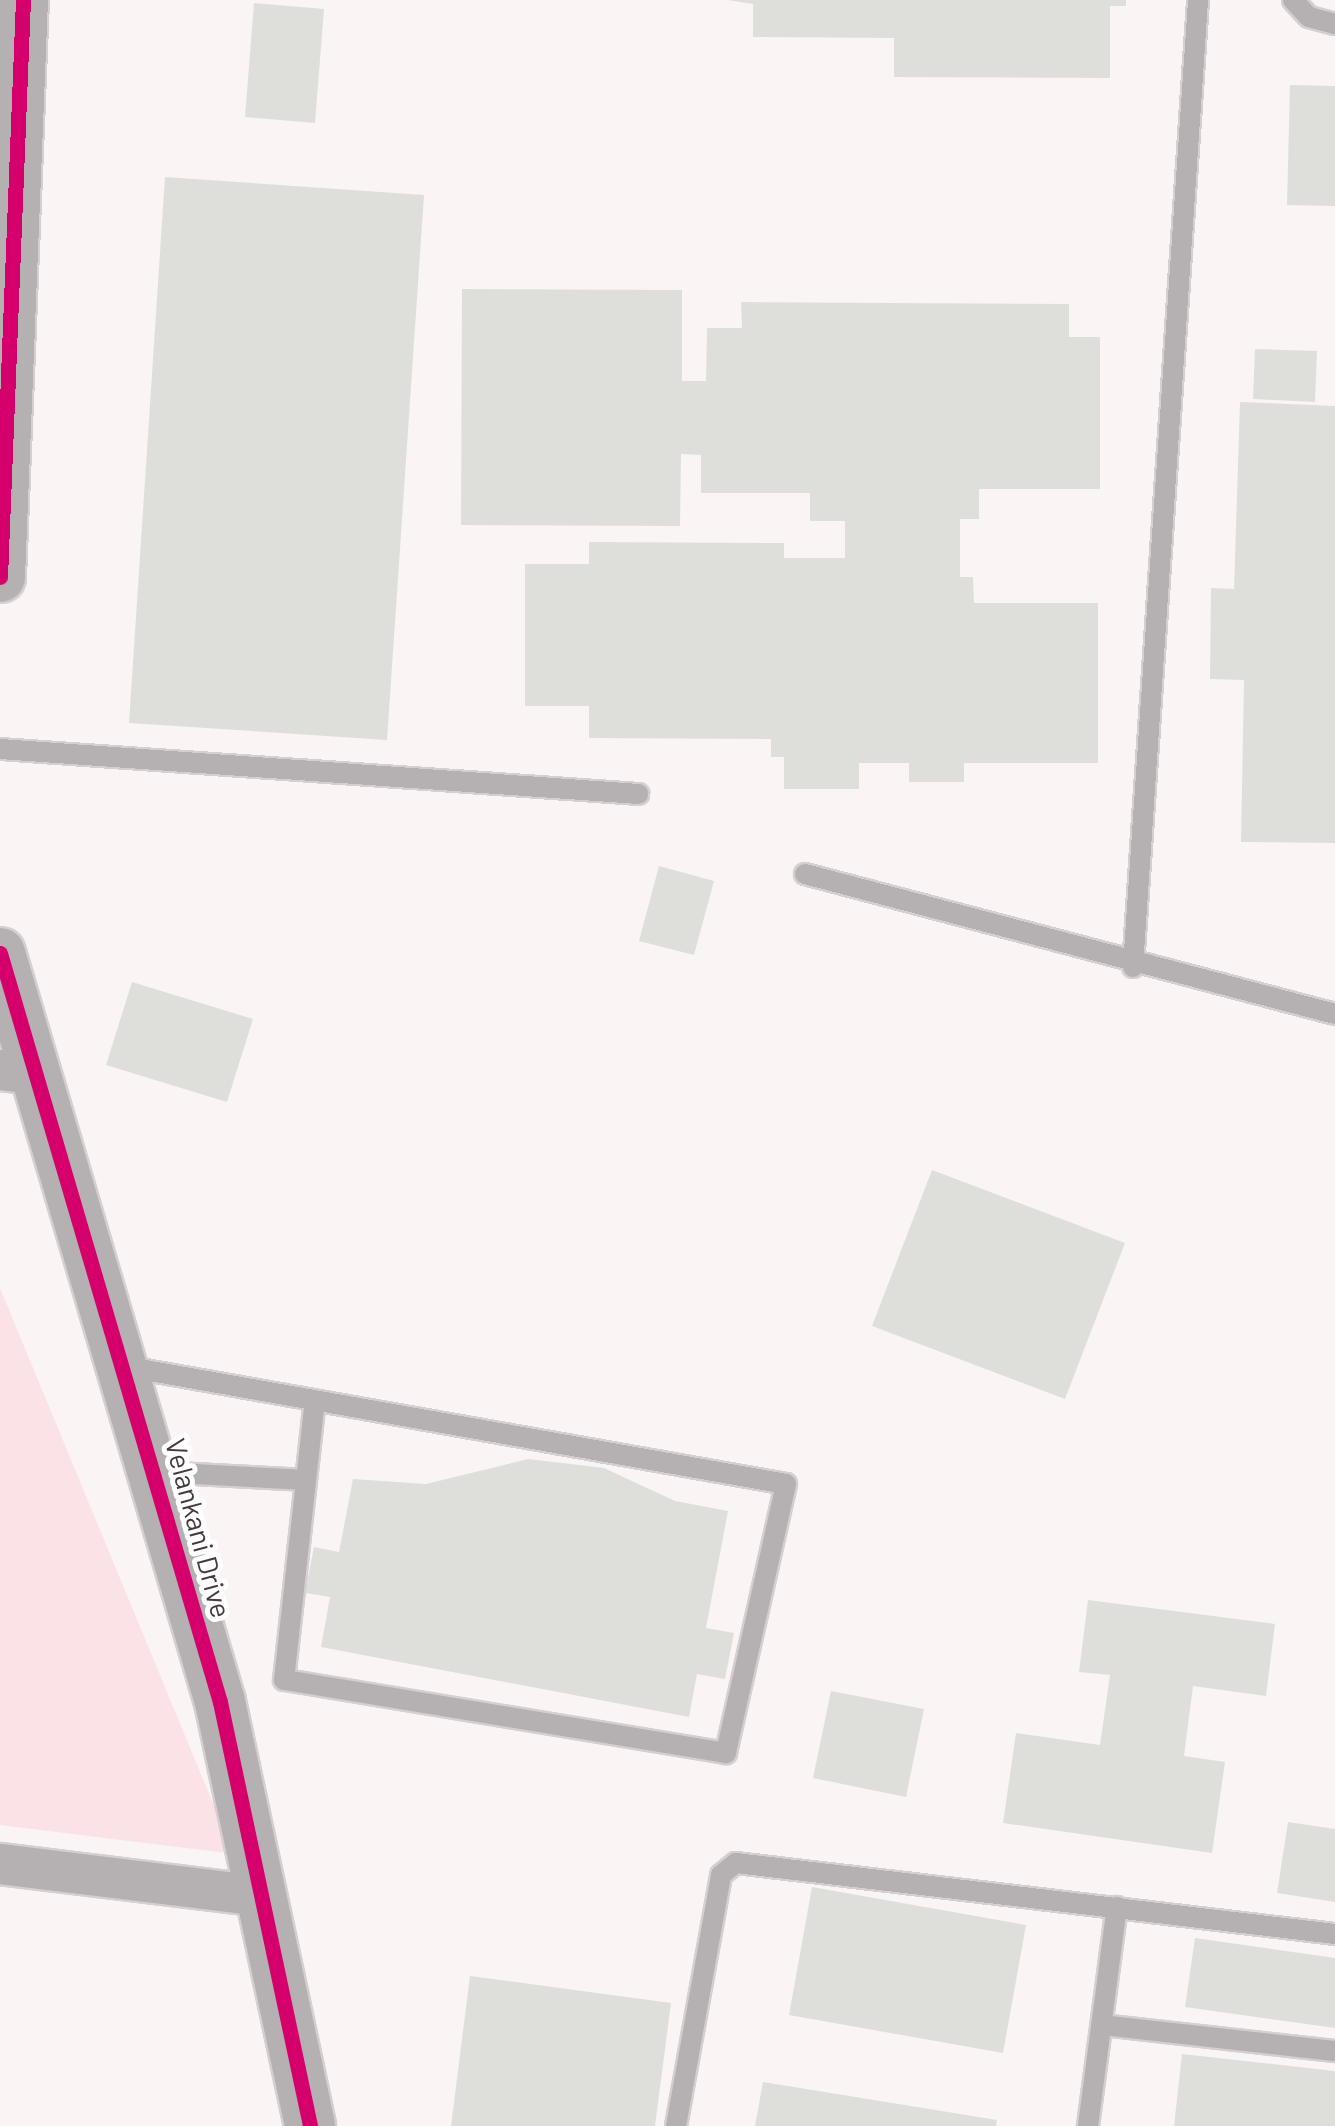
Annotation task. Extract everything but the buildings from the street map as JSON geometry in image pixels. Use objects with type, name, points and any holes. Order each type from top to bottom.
[{"type":"street","points":[[0,556],[5,252],[23,0]]},
{"type":"street","name":"Velankani Drive","points":[[0,953],[18,1072],[128,1367],[158,1472],[262,1896],[310,2126]]},
{"type":"street","points":[[0,1864],[262,1896]]},
{"type":"lane","points":[[1134,966],[1198,0]]},
{"type":"lane","points":[[1294,0],[1309,17],[1335,24]]},
{"type":"lane","points":[[0,749],[638,794]]},
{"type":"lane","points":[[806,874],[1134,966],[1335,1014]]},
{"type":"lane","points":[[128,1367],[315,1400],[786,1484],[726,1753],[284,1680],[315,1400]]},
{"type":"lane","points":[[158,1472],[306,1480]]},
{"type":"lane","points":[[676,2126],[722,1875],[736,1864],[1335,1934]]},
{"type":"lane","points":[[1088,2126],[1117,1907]]},
{"type":"lane","points":[[1102,2025],[1335,2051]]},
{"type":"shaded area","points":[[0,1288],[234,1854],[0,1825]]},
{"type":"cycle path","points":[[0,577],[23,0]]},
{"type":"cycle path","points":[[0,953],[220,1702],[310,2126]]}]
